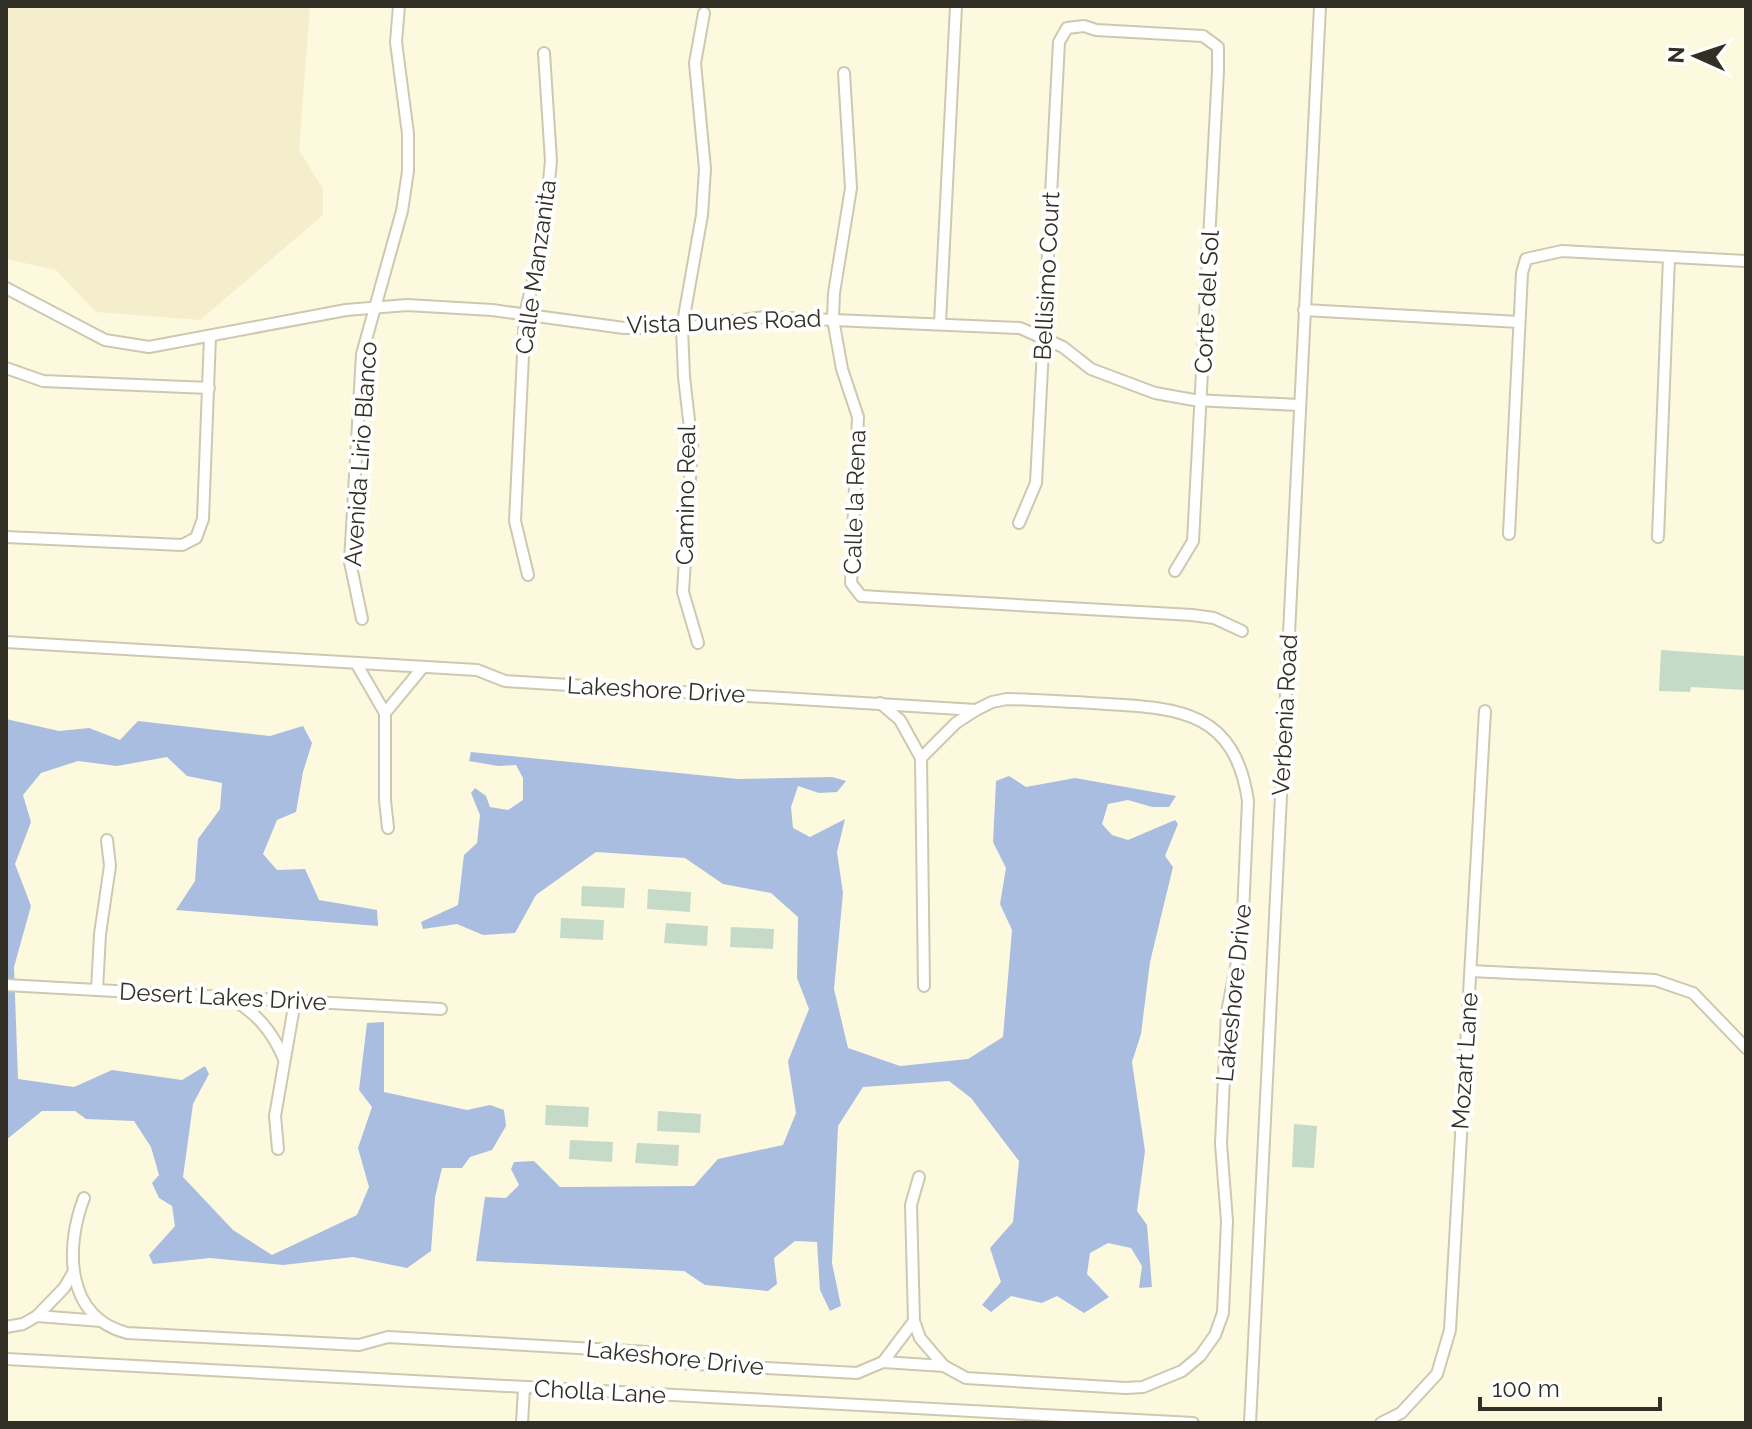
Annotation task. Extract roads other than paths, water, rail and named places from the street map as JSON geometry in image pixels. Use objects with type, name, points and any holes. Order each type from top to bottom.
[{"type":"street","name":"Avenida Lirio Blanco","points":[[362,619],[350,562],[362,354],[402,211],[408,171],[408,134],[396,42],[399,6]]},
{"type":"street","points":[[940,323],[956,6]]},
{"type":"street","name":"Verbenia Road","points":[[1250,1423],[1320,6]]},
{"type":"street","name":"Camino Real","points":[[698,643],[683,592],[692,446],[682,328],[702,215],[705,169],[695,63],[704,13]]},
{"type":"street","name":"Bellisimo Court","points":[[1019,523],[1036,483],[1059,42],[1067,28],[1084,26],[1096,30],[1203,36]]},
{"type":"street","name":"Corte del Sol","points":[[1175,571],[1193,541],[1202,401],[1218,71],[1218,47],[1203,36]]},
{"type":"street","name":"Calle Manzanita","points":[[528,575],[515,521],[525,314],[543,240],[549,187],[550,109],[544,53]]},
{"type":"street","name":"Calle la Rena","points":[[844,73],[851,188],[834,293],[833,319],[842,369],[858,417],[851,583],[861,596],[1192,615],[1214,618],[1242,631]]},
{"type":"street","points":[[1509,534],[1522,273],[1526,259],[1562,251],[1746,261]]},
{"type":"street","points":[[1658,537],[1669,257]]},
{"type":"street","name":"Vista Dunes Road","points":[[6,288],[105,340],[149,347],[374,307],[446,306],[624,328],[682,328],[765,317],[1020,328],[1063,347],[1091,369],[1155,393],[1202,401],[1299,405]]},
{"type":"street","points":[[1304,310],[1519,322]]},
{"type":"street","points":[[6,537],[182,545],[196,538],[203,519],[210,336]]},
{"type":"street","points":[[6,368],[43,381],[209,388]]},
{"type":"street","name":"Lakeshore Drive","points":[[6,642],[477,670],[505,681],[976,710],[1007,699],[1160,707],[1197,718],[1225,741],[1245,779],[1248,801],[1242,937],[1226,1026],[1221,1144],[1227,1221],[1223,1313],[1215,1335],[1200,1356],[1163,1381],[1125,1388],[966,1378],[944,1366],[883,1362],[857,1373],[678,1363],[648,1352],[388,1337],[359,1345],[127,1333],[113,1330],[101,1321],[37,1316],[23,1324],[6,1327]]},
{"type":"street","points":[[356,663],[385,713],[388,828]]},
{"type":"street","points":[[385,713],[423,667]]},
{"type":"street","points":[[880,703],[900,720],[921,758],[924,986]]},
{"type":"street","points":[[921,758],[956,723],[976,710]]},
{"type":"street","points":[[1471,971],[1485,711]]},
{"type":"street","points":[[97,990],[102,918],[110,866],[107,840]]},
{"type":"street","name":"Mozart Lane","points":[[1381,1423],[1401,1413],[1437,1374],[1450,1330],[1471,971],[1655,980],[1693,993],[1744,1042]]},
{"type":"street","name":"Desert Lakes Drive","points":[[6,985],[441,1009]]},
{"type":"street","points":[[228,997],[265,1024],[284,1061]]},
{"type":"street","points":[[278,1149],[275,1116],[295,1001]]},
{"type":"street","points":[[919,1177],[911,1205],[914,1321],[920,1338],[944,1366]]},
{"type":"street","points":[[84,1198],[74,1223],[73,1273],[81,1301],[101,1321]]},
{"type":"street","points":[[37,1316],[64,1288],[73,1273]]},
{"type":"street","points":[[883,1362],[914,1321]]},
{"type":"street","name":"Cholla Lane","points":[[6,1359],[1193,1423]]},
{"type":"street","points":[[522,1423],[524,1388]]},
{"type":"water","points":[[6,719],[59,731],[89,728],[120,740],[138,721],[270,736],[303,726],[312,743],[296,812],[277,820],[263,854],[277,870],[305,869],[319,900],[377,910],[378,926],[176,910],[195,881],[198,839],[220,809],[222,783],[187,776],[167,757],[117,766],[78,761],[41,773],[23,795],[31,822],[15,864],[31,906],[14,967],[18,1079],[74,1087],[112,1070],[182,1080],[205,1066],[209,1074],[193,1104],[183,1177],[233,1230],[272,1255],[357,1215],[369,1187],[358,1148],[372,1107],[359,1090],[367,1023],[384,1022],[384,1092],[467,1110],[490,1105],[504,1110],[506,1126],[492,1150],[470,1157],[462,1168],[442,1168],[435,1197],[431,1251],[407,1268],[353,1257],[283,1265],[210,1258],[153,1264],[149,1255],[175,1226],[172,1206],[159,1198],[152,1183],[159,1175],[151,1147],[134,1121],[86,1119],[75,1111],[42,1111],[6,1140]]},
{"type":"water","points":[[471,752],[738,779],[832,777],[846,781],[837,792],[819,793],[798,786],[791,807],[793,828],[810,837],[845,819],[837,852],[843,893],[834,989],[848,1048],[900,1066],[968,1059],[1003,1037],[1012,930],[1000,904],[1006,868],[993,842],[996,781],[1009,776],[1026,787],[1075,778],[1176,796],[1169,807],[1152,807],[1128,800],[1108,804],[1102,824],[1112,835],[1128,840],[1175,820],[1178,824],[1165,856],[1173,867],[1150,962],[1141,1034],[1132,1062],[1145,1151],[1137,1211],[1147,1225],[1152,1287],[1139,1288],[1142,1266],[1131,1248],[1108,1243],[1090,1253],[1087,1274],[1109,1297],[1084,1313],[1057,1296],[1042,1303],[1011,1296],[991,1312],[982,1305],[1001,1282],[990,1248],[1013,1222],[1019,1161],[971,1098],[949,1081],[863,1087],[838,1126],[832,1263],[841,1306],[830,1311],[820,1290],[817,1242],[795,1241],[774,1258],[777,1284],[768,1291],[705,1285],[684,1271],[476,1261],[485,1197],[506,1198],[519,1185],[511,1169],[514,1162],[534,1161],[560,1187],[694,1186],[718,1159],[783,1145],[796,1113],[788,1061],[809,1009],[797,978],[798,917],[771,893],[723,884],[685,858],[596,852],[536,895],[515,933],[483,935],[457,924],[423,929],[421,922],[458,905],[464,855],[477,843],[480,815],[471,793],[475,788],[486,796],[490,807],[508,810],[523,800],[523,778],[516,765],[498,766],[469,761]]}]
